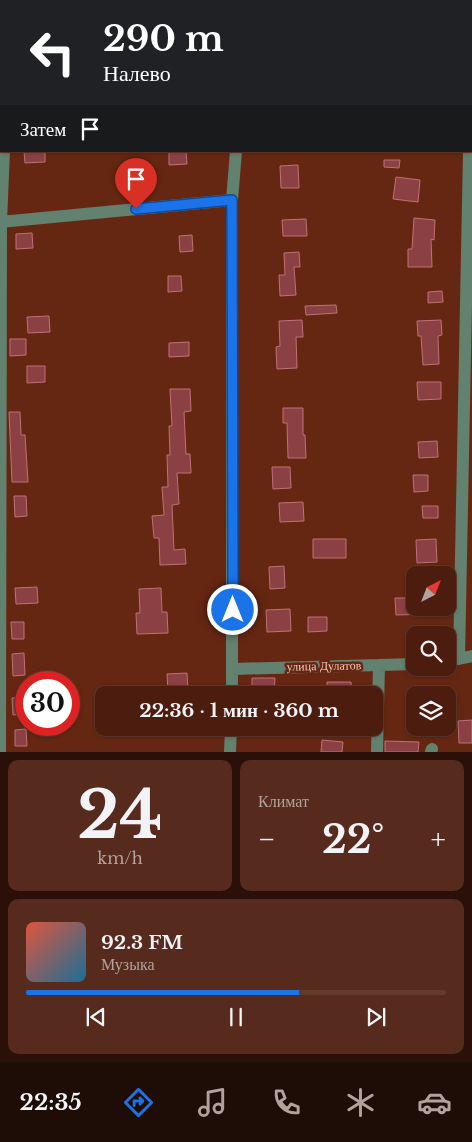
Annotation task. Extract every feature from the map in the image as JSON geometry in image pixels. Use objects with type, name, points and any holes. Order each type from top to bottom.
[{"type":"street","points":[[0,752],[0,222],[4,152]]},
{"type":"street","points":[[232,686],[232,200],[236,152]]},
{"type":"street","points":[[454,626],[469,152]]},
{"type":"street","points":[[0,222],[232,200]]},
{"type":"street","points":[[456,659],[472,656]]},
{"type":"street","name":"улица Дулатов","points":[[233,669],[406,664]]},
{"type":"street","points":[[377,752],[379,665]]},
{"type":"street","points":[[230,752],[231,736]]},
{"type":"building","points":[[24,152],[45,152],[45,162],[25,163]]},
{"type":"building","points":[[169,152],[186,152],[187,164],[169,165]]},
{"type":"building","points":[[384,160],[400,160],[399,168],[384,167]]},
{"type":"building","points":[[298,165],[299,188],[281,188],[280,166]]},
{"type":"building","points":[[396,177],[420,180],[418,202],[393,199]]},
{"type":"building","points":[[414,218],[435,220],[434,240],[431,239],[432,267],[408,267],[408,249],[412,249]]},
{"type":"building","points":[[306,219],[307,236],[283,236],[282,220]]},
{"type":"building","points":[[32,233],[33,248],[16,249],[16,234]]},
{"type":"building","points":[[192,235],[193,251],[180,252],[179,236]]},
{"type":"building","points":[[299,252],[300,267],[294,267],[296,295],[280,296],[279,275],[285,275],[284,253]]},
{"type":"building","points":[[168,276],[181,276],[182,291],[168,292]]},
{"type":"building","points":[[442,291],[443,302],[428,303],[428,292]]},
{"type":"building","points":[[336,305],[337,313],[306,315],[305,306]]},
{"type":"building","points":[[49,316],[50,332],[28,333],[27,317]]},
{"type":"building","points":[[302,320],[303,337],[296,337],[297,368],[277,369],[276,347],[280,346],[279,321]]},
{"type":"building","points":[[441,320],[442,335],[438,336],[439,364],[423,365],[421,336],[418,336],[417,321]]},
{"type":"building","points":[[10,339],[26,339],[26,355],[10,356]]},
{"type":"building","points":[[189,342],[189,356],[169,357],[169,343]]},
{"type":"building","points":[[27,366],[45,366],[45,382],[27,383]]},
{"type":"building","points":[[417,382],[441,382],[441,399],[418,400]]},
{"type":"building","points":[[170,389],[190,389],[191,411],[184,412],[186,454],[190,454],[191,473],[177,473],[179,504],[172,505],[174,550],[185,549],[186,564],[160,565],[159,538],[154,538],[152,516],[164,515],[162,487],[168,487],[167,455],[170,455],[169,426],[172,426]]},
{"type":"building","points":[[283,408],[303,408],[303,435],[305,435],[306,458],[288,458],[287,423],[283,423]]},
{"type":"building","points":[[9,412],[20,412],[21,435],[25,435],[28,482],[12,482]]},
{"type":"building","points":[[437,441],[438,457],[419,458],[418,442]]},
{"type":"building","points":[[272,467],[290,467],[291,488],[273,489]]},
{"type":"building","points":[[413,475],[428,475],[428,491],[414,492]]},
{"type":"building","points":[[14,496],[26,496],[27,516],[15,517]]},
{"type":"building","points":[[303,502],[304,521],[280,522],[279,503]]},
{"type":"building","points":[[422,506],[438,506],[438,518],[423,518]]},
{"type":"building","points":[[313,539],[346,539],[346,558],[313,558]]},
{"type":"building","points":[[436,539],[437,562],[417,563],[416,540]]},
{"type":"building","points":[[284,566],[285,588],[270,589],[269,567]]},
{"type":"building","points":[[37,587],[38,603],[16,604],[15,588]]},
{"type":"building","points":[[161,588],[162,612],[167,612],[168,633],[137,634],[136,613],[140,613],[139,589]]},
{"type":"building","points":[[395,598],[406,598],[406,615],[396,615]]},
{"type":"building","points":[[290,609],[291,631],[267,632],[266,610]]},
{"type":"building","points":[[308,617],[327,617],[327,631],[308,632]]},
{"type":"building","points":[[11,622],[24,622],[24,639],[12,639]]},
{"type":"building","points":[[24,653],[25,671],[15,671],[15,676],[13,676],[12,654]]},
{"type":"building","points":[[187,673],[188,686],[168,686],[167,674]]},
{"type":"building","points":[[252,678],[275,678],[275,686],[252,686]]},
{"type":"building","points":[[327,682],[351,682],[351,686],[327,686]]},
{"type":"building","points":[[12,698],[15,698],[15,715],[13,715]]},
{"type":"building","points":[[472,720],[472,743],[459,743],[458,721]]},
{"type":"building","points":[[15,736],[26,736],[27,746],[15,746]]},
{"type":"building","points":[[322,740],[343,742],[342,752],[321,752]]},
{"type":"building","points":[[385,741],[419,742],[418,752],[385,752]]},
{"type":"route","points":[[136,209],[232,200],[233,610]]}]
